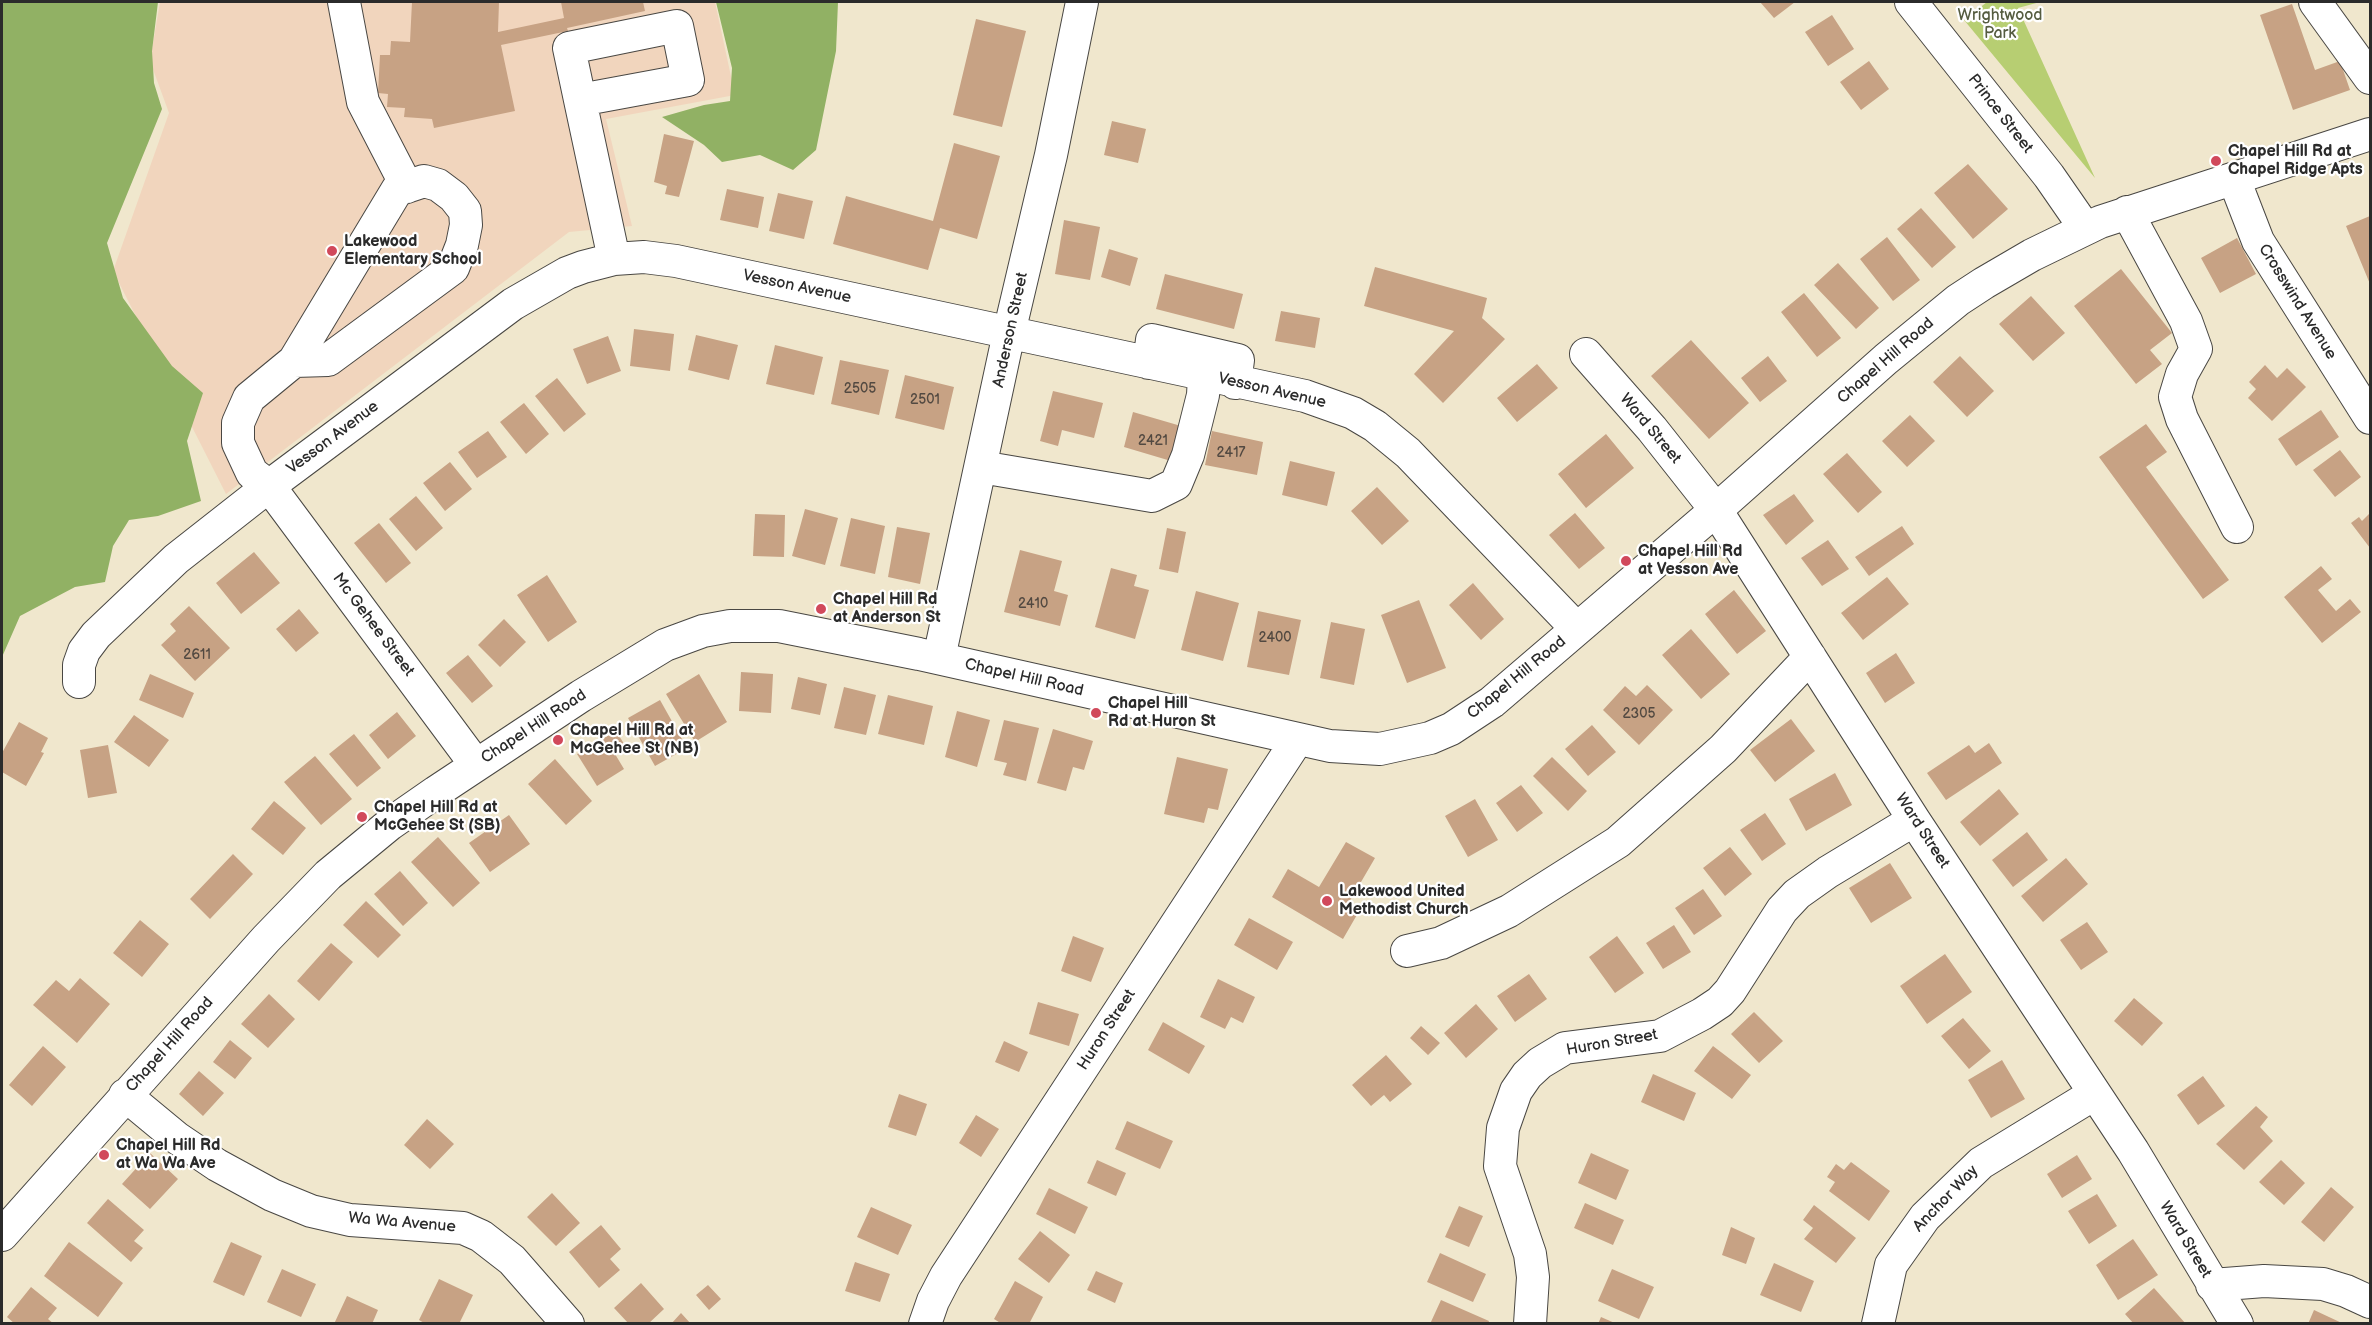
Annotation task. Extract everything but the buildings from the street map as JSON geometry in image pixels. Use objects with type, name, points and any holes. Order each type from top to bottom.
[{"type":"street","points":[[294,361],[328,360],[453,268],[462,245],[466,225],[465,211],[454,197],[438,185],[424,181],[408,187],[363,102],[344,2]]},
{"type":"street","name":"Anderson Street","points":[[939,658],[1009,333],[1051,155],[1082,2]]},
{"type":"street","name":"Prince Street","points":[[1911,2],[2049,176],[2085,228]]},
{"type":"street","points":[[2315,2],[2370,78]]},
{"type":"street","points":[[580,100],[688,80],[674,14],[569,48],[580,100],[614,259]]},
{"type":"street","name":"Chapel Hill Road","points":[[2,1235],[266,939],[328,875],[390,824],[476,765],[665,645],[703,631],[730,626],[779,626],[939,658],[1297,740],[1355,749],[1380,749],[1430,738],[1451,729],[1492,702],[1716,510],[1886,358],[1958,300],[2032,255],[2085,228],[2370,134]]},
{"type":"street","name":"Crosswind Avenue","points":[[2234,179],[2258,241],[2370,418]]},
{"type":"street","name":"Mc Gehee Street","points":[[408,187],[397,190],[294,361],[249,398],[238,423],[238,443],[252,473],[269,486],[476,765]]},
{"type":"street","points":[[2127,213],[2186,321],[2196,349],[2182,374],[2175,397],[2182,419],[2237,526]]},
{"type":"street","name":"Vesson Avenue","points":[[79,682],[79,665],[84,651],[96,635],[176,559],[269,486],[513,304],[567,273],[614,259],[644,257],[676,261],[1305,396],[1353,414],[1375,426],[1408,453],[1577,628]]},
{"type":"street","points":[[1149,363],[1152,340],[1238,360],[1235,382]]},
{"type":"street","name":"Ward Street","points":[[1586,354],[1652,429],[1716,510],[1914,820],[2133,1151],[2237,1323]]},
{"type":"street","points":[[981,467],[1152,496],[1176,484],[1188,455],[1203,395],[1204,376]]},
{"type":"street","points":[[1407,951],[1441,944],[1509,911],[1618,842],[1723,749],[1810,657]]},
{"type":"street","name":"Huron Street","points":[[925,1323],[946,1276],[1297,740]]},
{"type":"street","name":"Huron Street","points":[[1530,1323],[1533,1277],[1530,1254],[1500,1166],[1503,1128],[1516,1091],[1527,1075],[1540,1063],[1565,1048],[1660,1036],[1702,1014],[1730,992],[1782,910],[1797,894],[1828,872],[1914,820]]},
{"type":"street","name":"Anchor Way","points":[[1878,1323],[1891,1265],[1925,1217],[1981,1163],[2094,1094]]},
{"type":"street","name":"Wa Wa Avenue","points":[[125,1095],[177,1138],[217,1165],[272,1195],[311,1211],[350,1220],[463,1228],[482,1236],[512,1260],[568,1323]]},
{"type":"street","points":[[2212,1285],[2264,1281],[2323,1284],[2370,1302]]},
{"type":"shaded area","name":"Lakewood Elementary School","points":[[160,2],[715,2],[735,95],[606,119],[632,226],[569,232],[226,494],[113,271],[169,113],[150,61]]},
{"type":"green space","points":[[2,2],[158,2],[152,51],[154,83],[162,109],[107,243],[123,298],[172,366],[203,393],[187,441],[201,501],[158,516],[129,520],[113,546],[105,582],[75,587],[20,616],[2,657]]},
{"type":"green space","points":[[716,2],[838,2],[836,51],[816,150],[793,170],[760,155],[722,162],[704,145],[662,117],[704,105],[730,101],[732,68]]},
{"type":"green space","name":"Wrightwood Park","points":[[1987,2],[2040,2],[2018,8],[2095,178],[1964,20]]},
{"type":"place","name":"Chapel Hill Rd at Chapel Ridge Apts","points":[[2216,161]]},
{"type":"place","name":"Lakewood Elementary School","points":[[332,251]]},
{"type":"place","name":"Chapel Hill Rd at Vesson Ave","points":[[1626,561]]},
{"type":"place","name":"Chapel Hill Rd at Anderson St","points":[[821,609]]},
{"type":"place","name":"Chapel Hill Rd at Huron St","points":[[1096,713]]},
{"type":"place","name":"Chapel Hill Rd at McGehee St (NB)","points":[[558,740]]},
{"type":"place","name":"Chapel Hill Rd at McGehee St (SB)","points":[[362,817]]},
{"type":"place","name":"Lakewood United Methodist Church","points":[[1327,901]]},
{"type":"place","name":"Chapel Hill Rd at Wa Wa Ave","points":[[104,1155]]}]
